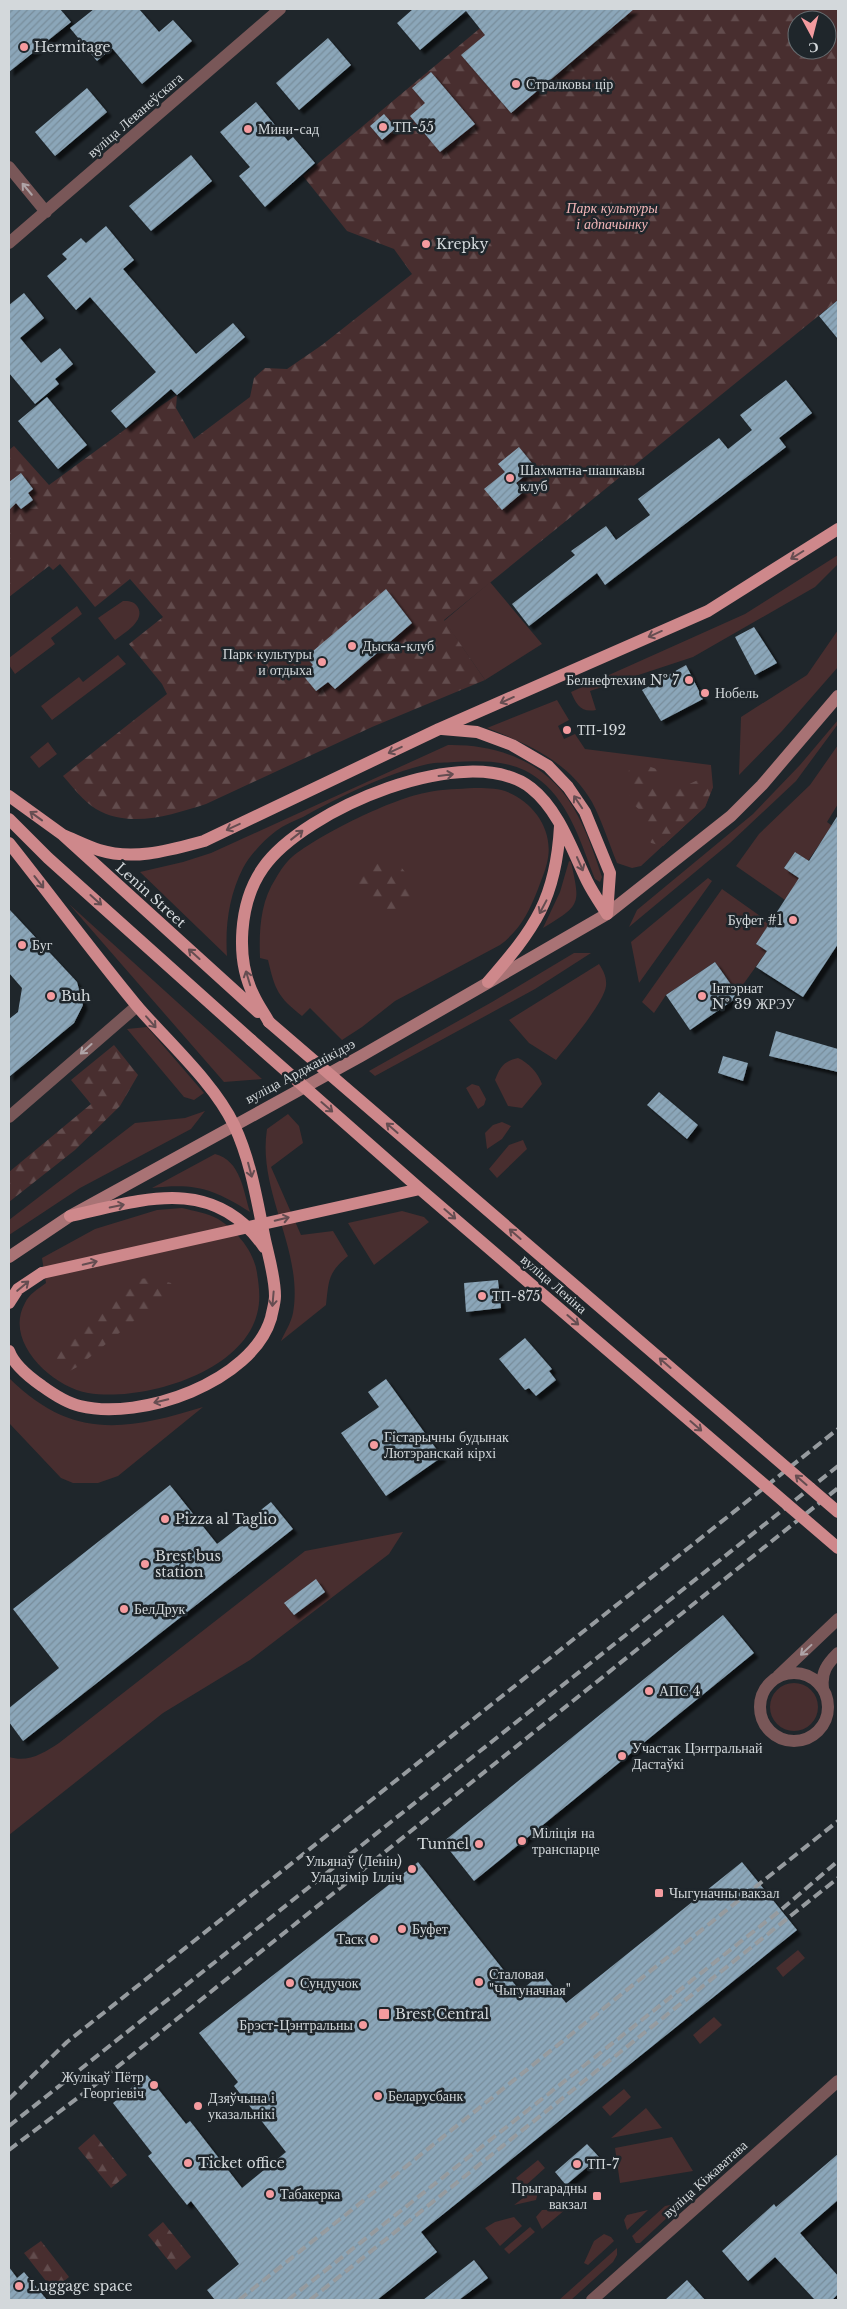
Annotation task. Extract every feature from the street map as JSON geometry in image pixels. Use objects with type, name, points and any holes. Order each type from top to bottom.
[{"type":"main road","points":[[63,835],[101,850],[129,855],[162,852],[204,841],[439,729],[708,611],[838,529]]},
{"type":"main road","name":"вуліца Арджанікідзэ","points":[[9,1257],[70,1216],[234,1124],[361,1056],[607,914],[731,816],[769,778],[838,696]]},
{"type":"main road","points":[[439,729],[477,732],[512,745],[548,766],[568,786],[585,812],[610,873],[607,914]]},
{"type":"main road","points":[[269,1022],[253,995],[245,969],[243,944],[244,918],[250,892],[262,868],[281,847],[307,827],[344,807],[398,783],[426,777],[476,771],[510,776],[531,788],[546,803],[560,826],[588,884],[607,914]]},
{"type":"main road","name":"Lenin Street","points":[[9,796],[63,835],[269,1022]]},
{"type":"main road","name":"вуліца Леніна","points":[[9,819],[48,858],[420,1189],[838,1548]]},
{"type":"main road","points":[[488,982],[516,950],[546,901],[554,878],[560,826]]},
{"type":"main road","points":[[9,843],[137,1006],[214,1094],[234,1124],[251,1170],[275,1297],[270,1319],[262,1336],[249,1355],[232,1370],[194,1390],[165,1401],[134,1407],[108,1409],[80,1406],[54,1395],[34,1380],[11,1357],[9,1351]]},
{"type":"main road","name":"вуліца Леніна","points":[[269,1022],[838,1512]]},
{"type":"main road","points":[[9,1302],[18,1289],[42,1273],[420,1189]]},
{"type":"main road","points":[[70,1216],[156,1199],[187,1197],[214,1205],[235,1217],[254,1232],[267,1251]]},
{"type":"street","name":"вуліца Леванеўскага","points":[[9,243],[280,9]]},
{"type":"street","points":[[9,167],[46,212]]},
{"type":"street","points":[[9,1117],[110,1027],[137,1006]]},
{"type":"street","points":[[838,1619],[766,1688],[761,1698],[760,1709],[768,1730],[788,1741],[799,1741],[809,1738],[819,1731],[825,1722],[828,1711],[828,1699],[823,1688],[822,1676],[826,1667],[838,1652]]},
{"type":"street","points":[[774,1680],[784,1675],[800,1674],[815,1680],[823,1688]]},
{"type":"street","name":"вуліца Кіжаватава","points":[[592,2300],[838,2081]]},
{"type":"green space","name":"Парк культуры і адпачынку","points":[[503,9],[838,9],[838,300],[444,620],[485,680],[372,727],[206,804],[165,816],[151,818],[123,818],[109,815],[87,802],[63,776],[167,694],[162,684],[129,644],[163,617],[130,579],[95,607],[60,564],[53,570],[49,566],[9,597],[9,450],[14,446],[49,485],[127,428],[177,395],[176,408],[194,439],[250,397],[254,378],[265,368],[287,369],[322,345],[412,274],[394,249],[347,231],[303,176]]},
{"type":"green space","points":[[838,555],[838,564],[815,587],[693,657],[590,691],[596,710],[583,709],[575,700],[571,692],[745,614]]},
{"type":"green space","points":[[490,582],[542,644],[485,680],[444,621]]},
{"type":"green space","points":[[123,601],[135,604],[139,611],[139,616],[129,630],[115,640],[98,618]]},
{"type":"green space","points":[[77,606],[82,614],[51,638],[55,644],[15,674],[9,665],[9,658]]},
{"type":"green space","points":[[838,630],[838,667],[782,731],[739,775],[741,717],[807,675]]},
{"type":"green space","points":[[118,655],[126,664],[52,720],[41,706],[79,677],[83,682]]},
{"type":"green space","points":[[557,700],[569,720],[558,726],[564,739],[575,734],[585,749],[711,765],[713,787],[705,807],[641,866],[632,868],[617,863],[592,802],[572,776],[559,765],[532,748],[487,728]]},
{"type":"green space","points":[[838,720],[838,724],[796,781],[730,843],[629,927],[637,910],[753,814],[800,765]]},
{"type":"green space","points":[[48,742],[57,754],[39,768],[30,757]]},
{"type":"green space","points":[[448,745],[488,749],[506,754],[524,761],[555,783],[567,798],[582,823],[602,877],[600,882],[595,879],[574,826],[560,801],[551,790],[531,774],[511,765],[477,761],[431,763],[412,768],[348,794],[276,831],[253,853],[243,868],[234,889],[229,911],[227,956],[140,872],[211,853]]},
{"type":"green space","points":[[838,745],[838,804],[827,822],[838,830],[835,838],[827,833],[808,861],[795,852],[784,868],[805,882],[785,900],[736,866],[759,834],[810,785]]},
{"type":"green space","points":[[648,766],[662,771],[659,785],[674,791],[698,780],[713,787],[705,807],[663,846],[651,843],[645,833],[642,812],[633,804],[625,783],[629,770]]},
{"type":"green space","points":[[474,788],[498,789],[515,796],[533,810],[545,829],[549,851],[546,866],[531,905],[518,927],[500,945],[395,1001],[342,1040],[310,1008],[302,1016],[279,992],[268,960],[260,958],[260,927],[264,907],[271,887],[283,867],[292,857],[320,838],[396,801],[429,792]]},
{"type":"green space","points":[[569,861],[571,862],[576,887],[575,902],[565,914],[543,928],[560,892]]},
{"type":"green space","points":[[397,862],[413,882],[414,895],[405,905],[390,912],[377,906],[357,883],[368,864]]},
{"type":"green space","points":[[708,878],[712,881],[639,983],[631,942]]},
{"type":"green space","points":[[722,889],[770,923],[756,944],[767,951],[737,993],[715,962],[666,995],[654,1013],[642,1002]]},
{"type":"green space","points":[[69,904],[262,1079],[224,1082]]},
{"type":"green space","points":[[574,953],[591,953],[535,989],[375,1076],[369,1071],[492,1002]]},
{"type":"green space","points":[[599,964],[606,980],[604,993],[585,1024],[556,1060],[529,1043],[509,1020]]},
{"type":"green space","points":[[147,1027],[204,1093],[194,1100],[184,1097],[127,1029]]},
{"type":"green space","points":[[114,1045],[138,1075],[120,1106],[75,1150],[9,1202],[9,1172],[91,1104],[71,1080]]},
{"type":"green space","points":[[518,1058],[533,1069],[542,1084],[522,1108],[508,1106],[495,1080],[503,1065]]},
{"type":"green space","points":[[472,1084],[479,1086],[486,1099],[484,1105],[478,1109],[466,1088]]},
{"type":"green space","points":[[205,1111],[191,1129],[80,1188],[9,1235],[9,1220],[135,1123],[185,1118]]},
{"type":"green space","points":[[288,1114],[299,1126],[303,1143],[271,1167],[301,1235],[333,1231],[348,1256],[333,1272],[326,1305],[281,1341],[292,1317],[295,1290],[287,1244],[268,1175],[266,1152],[267,1129]]},
{"type":"green space","points":[[502,1122],[511,1126],[502,1139],[487,1149],[485,1133],[493,1125]]},
{"type":"green space","points":[[523,1140],[527,1149],[497,1178],[489,1169],[509,1145]]},
{"type":"green space","points":[[215,1154],[224,1158],[236,1170],[243,1186],[250,1212],[214,1193],[193,1187],[152,1188]]},
{"type":"green space","points":[[182,1208],[201,1212],[218,1219],[237,1235],[248,1249],[257,1273],[259,1298],[257,1314],[248,1335],[232,1352],[211,1367],[187,1379],[161,1388],[110,1395],[88,1393],[60,1382],[35,1360],[26,1347],[21,1333],[20,1318],[25,1303],[34,1292],[46,1283],[42,1258],[95,1229],[157,1210]]},
{"type":"green space","points":[[402,1211],[424,1217],[429,1222],[374,1265],[348,1223]]},
{"type":"green space","points":[[150,1278],[171,1283],[173,1289],[79,1366],[66,1373],[54,1371],[49,1359],[52,1349],[123,1288],[137,1279]]},
{"type":"green space","points":[[9,1378],[32,1398],[55,1412],[78,1421],[100,1425],[124,1425],[149,1421],[203,1407],[118,1476],[98,1483],[73,1483],[61,1478],[9,1423]]},
{"type":"green space","points":[[403,1532],[389,1554],[250,1660],[163,1713],[9,1835],[9,1757],[16,1759],[29,1758],[59,1743],[305,1551]]},
{"type":"green space","points":[[789,1683],[799,1683],[808,1687],[814,1693],[817,1698],[817,1716],[808,1727],[799,1731],[789,1731],[780,1727],[774,1721],[770,1712],[770,1702],[774,1693],[780,1687]]},
{"type":"green space","points":[[798,1950],[805,1958],[783,1977],[776,1968]]},
{"type":"green space","points":[[714,2017],[722,2025],[700,2044],[693,2035]]},
{"type":"green space","points":[[624,2089],[631,2097],[610,2116],[602,2107]]},
{"type":"green space","points":[[646,2108],[662,2128],[611,2138]]},
{"type":"green space","points":[[94,2134],[127,2175],[111,2188],[78,2148]]},
{"type":"green space","points":[[672,2137],[693,2171],[620,2183],[615,2148]]},
{"type":"green space","points":[[538,2160],[545,2168],[524,2187],[516,2178]]},
{"type":"green space","points":[[540,2185],[536,2200],[514,2205]]},
{"type":"green space","points":[[670,2205],[674,2208],[672,2213],[640,2243],[636,2243],[632,2236],[665,2206]]},
{"type":"green space","points":[[566,2209],[542,2229],[536,2217],[542,2210]]},
{"type":"green space","points":[[648,2210],[627,2230],[624,2220],[627,2215]]},
{"type":"green space","points":[[514,2217],[522,2226],[500,2246],[485,2228],[495,2222]]},
{"type":"green space","points":[[163,2222],[191,2257],[176,2270],[148,2235]]},
{"type":"green space","points":[[530,2227],[535,2232],[509,2254],[504,2249]]},
{"type":"green space","points":[[604,2234],[611,2237],[614,2241],[588,2265],[584,2263],[594,2241]]},
{"type":"green space","points":[[41,2241],[69,2277],[53,2290],[24,2253]]},
{"type":"green space","points":[[617,2248],[617,2255],[613,2262],[571,2300],[559,2300]]},
{"type":"building","name":"Hermitage","points":[[9,9],[60,9],[71,22],[9,72]]},
{"type":"building","points":[[94,9],[139,9],[159,32],[173,20],[192,41],[142,84],[112,48],[97,61],[70,28]]},
{"type":"building","name":"Стралковы цір","points":[[413,9],[634,9],[511,113],[461,55],[485,35],[466,11],[420,50],[397,23]]},
{"type":"building","points":[[328,38],[351,65],[299,110],[276,83]]},
{"type":"building","points":[[431,72],[475,124],[440,152],[410,116],[425,103],[412,88]]},
{"type":"building","points":[[87,88],[107,112],[55,156],[35,132]]},
{"type":"building","points":[[256,102],[288,141],[293,137],[315,163],[265,207],[239,176],[250,167],[220,132]]},
{"type":"building","name":"ТП-55","points":[[384,114],[396,128],[382,140],[370,126]]},
{"type":"building","points":[[191,155],[212,181],[151,231],[129,206]]},
{"type":"building","points":[[106,226],[134,260],[123,269],[196,354],[233,323],[245,337],[177,395],[171,389],[126,428],[111,411],[156,372],[90,297],[76,310],[47,276],[67,259],[62,254],[81,238],[86,243]]},
{"type":"building","points":[[24,293],[44,318],[20,338],[41,363],[60,348],[73,364],[55,379],[59,384],[35,404],[9,373],[9,305]]},
{"type":"building","points":[[838,300],[838,339],[819,316]]},
{"type":"building","points":[[786,380],[812,413],[779,438],[786,447],[605,585],[597,573],[529,626],[512,604],[575,555],[571,551],[606,526],[616,540],[650,515],[638,499],[719,438],[728,449],[752,430],[740,415]]},
{"type":"building","points":[[47,397],[87,445],[58,469],[18,421]]},
{"type":"building","name":"Шахматна-шашкавы клуб","points":[[519,447],[535,467],[516,483],[523,492],[502,510],[484,489],[505,472],[498,464]]},
{"type":"building","points":[[21,473],[33,489],[28,493],[33,500],[21,509],[16,503],[9,510],[9,482]]},
{"type":"building","name":"Дыска-клуб","points":[[386,589],[412,623],[335,689],[328,682],[316,691],[302,674],[313,665],[306,657]]},
{"type":"building","points":[[754,627],[777,663],[755,675],[735,637]]},
{"type":"building","points":[[686,665],[703,699],[661,721],[642,690]]},
{"type":"building","points":[[838,815],[838,944],[803,997],[756,967],[767,951],[756,944],[799,878],[784,868],[795,852],[809,861]]},
{"type":"building","name":"Buh","points":[[9,909],[77,982],[83,1005],[74,1023],[9,1077],[9,1019],[18,1012],[22,988],[9,973]]},
{"type":"building","name":"Інтэрнат № 39 ЖРЭУ","points":[[715,962],[739,996],[690,1030],[666,995]]},
{"type":"building","points":[[776,1031],[838,1049],[838,1072],[769,1056]]},
{"type":"building","points":[[723,1056],[748,1063],[743,1081],[718,1073]]},
{"type":"building","points":[[659,1092],[698,1125],[687,1139],[647,1105]]},
{"type":"building","name":"ТП-875","points":[[498,1280],[501,1308],[466,1312],[464,1283]]},
{"type":"building","points":[[525,1338],[552,1369],[549,1371],[556,1380],[536,1396],[529,1388],[525,1390],[499,1359]]},
{"type":"building","points":[[386,1379],[442,1457],[386,1496],[341,1433],[379,1407],[368,1392]]},
{"type":"building","points":[[170,1485],[217,1544],[271,1502],[293,1529],[23,1741],[9,1722],[9,1708],[59,1668],[13,1609]]},
{"type":"building","points":[[316,1579],[325,1592],[294,1615],[284,1603]]},
{"type":"building","points":[[723,1615],[754,1653],[474,1881],[443,1842]]},
{"type":"building","points":[[418,1862],[520,1991],[542,1973],[566,2003],[742,1862],[797,1930],[421,2232],[437,2252],[377,2300],[215,2300],[207,2290],[239,2264],[191,2201],[187,2205],[148,2156],[152,2153],[113,2103],[147,2075],[186,2124],[190,2121],[242,2188],[286,2152],[234,2086],[238,2082],[199,2033]]},
{"type":"building","name":"ТП-7","points":[[587,2144],[599,2157],[566,2185],[555,2172]]},
{"type":"building","points":[[838,2154],[838,2200],[800,2233],[838,2276],[838,2294],[832,2300],[815,2300],[775,2257],[748,2281],[722,2251],[774,2204],[776,2207]]},
{"type":"building","points":[[474,2260],[488,2278],[459,2300],[423,2300]]},
{"type":"building","name":"Luggage space","points":[[9,2267],[17,2278],[24,2272],[47,2300],[9,2300]]},
{"type":"building","points":[[687,2280],[705,2300],[665,2300]]},
{"type":"railway","points":[[9,2099],[67,2042],[838,1429]]},
{"type":"railway","points":[[9,2126],[838,1466]]},
{"type":"railway","points":[[9,2150],[96,2084],[838,1488]]},
{"type":"railway","points":[[239,2300],[838,1821]]},
{"type":"railway","points":[[288,2300],[782,1909],[838,1861]]},
{"type":"railway","points":[[310,2300],[838,1878]]},
{"type":"place","name":"Hermitage","points":[[24,47]]},
{"type":"place","name":"Стралковы цір","points":[[516,84]]},
{"type":"place","name":"ТП-55","points":[[383,127]]},
{"type":"place","name":"Мини-сад","points":[[248,129]]},
{"type":"place","name":"Krepky","points":[[426,244]]},
{"type":"place","name":"Шахматна-шашкавы клуб","points":[[510,478]]},
{"type":"place","name":"Дыска-клуб","points":[[352,646]]},
{"type":"place","name":"Парк культуры и отдыха","points":[[322,662]]},
{"type":"place","name":"Белнефтехим № 7","points":[[689,680]]},
{"type":"place","name":"Нобель","points":[[705,693]]},
{"type":"place","name":"ТП-192","points":[[567,730]]},
{"type":"place","name":"Буфет #1","points":[[793,920]]},
{"type":"place","name":"Буг","points":[[22,945]]},
{"type":"place","name":"Buh","points":[[51,996]]},
{"type":"place","name":"Інтэрнат № 39 ЖРЭУ","points":[[702,996]]},
{"type":"place","name":"ТП-875","points":[[482,1296]]},
{"type":"place","name":"Гістарычны будынак Лютэранскай кірхі","points":[[374,1445]]},
{"type":"place","name":"Pizza al Taglio","points":[[165,1519]]},
{"type":"place","name":"Brest bus station","points":[[145,1564]]},
{"type":"place","name":"БелДрук","points":[[124,1609]]},
{"type":"place","name":"АПС 4","points":[[649,1691]]},
{"type":"place","name":"Участак Цэнтральнай Дастаўкі","points":[[622,1756]]},
{"type":"place","name":"Міліція на транспарце","points":[[522,1841]]},
{"type":"place","name":"Tunnel","points":[[479,1844]]},
{"type":"place","name":"Ульянаў (Ленін) Уладзімір Ілліч","points":[[412,1869]]},
{"type":"place","name":"Чыгуначны вакзал","points":[[659,1893]]},
{"type":"place","name":"Буфет","points":[[402,1929]]},
{"type":"place","name":"Таск","points":[[374,1939]]},
{"type":"place","name":"Сталовая \"Чыгуначная\"","points":[[479,1982]]},
{"type":"place","name":"Сундучок","points":[[290,1983]]},
{"type":"place","name":"Brest Central","points":[[384,2014]]},
{"type":"place","name":"Брэст-Цэнтральны","points":[[363,2025]]},
{"type":"place","name":"Жулікаў Пётр Георгіевіч","points":[[154,2085]]},
{"type":"place","name":"Беларусбанк","points":[[378,2096]]},
{"type":"place","name":"Дзяўчына і указальнікі","points":[[198,2106]]},
{"type":"place","name":"Ticket office","points":[[188,2163]]},
{"type":"place","name":"ТП-7","points":[[577,2164]]},
{"type":"place","name":"Табакерка","points":[[270,2194]]},
{"type":"place","name":"Прыгарадны вакзал","points":[[597,2196]]},
{"type":"place","name":"Luggage space","points":[[19,2286]]}]
